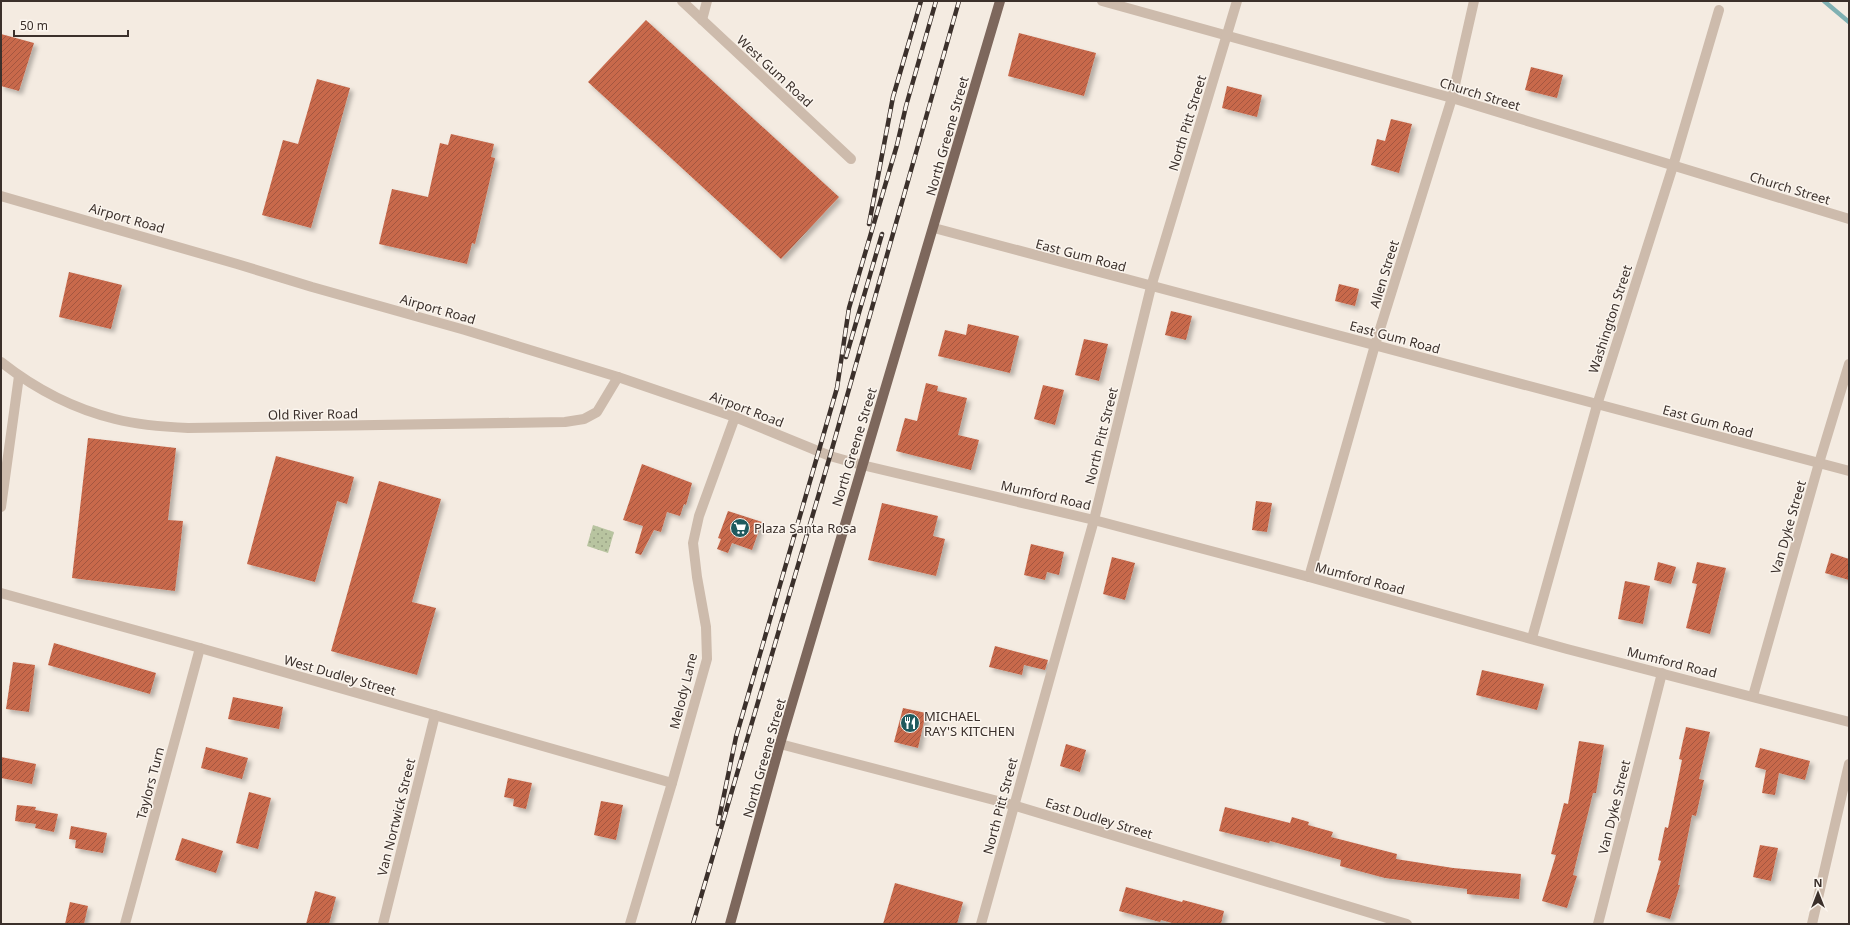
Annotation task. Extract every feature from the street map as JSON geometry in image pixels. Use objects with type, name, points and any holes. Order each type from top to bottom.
[{"type":"main road","name":"North Greene Street","points":[[730,924],[780,744],[1000,1]]},
{"type":"street","name":"West Gum Road","points":[[682,1],[851,159]]},
{"type":"street","points":[[702,20],[707,1]]},
{"type":"street","name":"Church Street","points":[[1102,1],[1452,98],[1849,219]]},
{"type":"street","name":"North Pitt Street","points":[[981,924],[1013,805],[1094,520],[1151,287],[1237,1]]},
{"type":"street","name":"Allen Street","points":[[1309,577],[1375,345],[1452,98],[1474,1]]},
{"type":"street","name":"Washington Street","points":[[1532,638],[1597,405],[1673,166],[1719,10]]},
{"type":"street","name":"Airport Road","points":[[1,196],[465,330],[618,377],[735,417],[824,454],[862,465]]},
{"type":"street","name":"East Gum Road","points":[[934,228],[1151,287],[1849,471]]},
{"type":"street","name":"Old River Road","points":[[1,362],[19,376],[65,401],[108,417],[149,425],[188,428],[565,422],[584,419],[597,412],[618,377]]},
{"type":"street","name":"Van Dyke Street","points":[[1754,696],[1819,463],[1849,364]]},
{"type":"street","points":[[1,507],[19,376]]},
{"type":"street","name":"Melody Lane","points":[[630,924],[672,784],[707,659],[706,628],[693,549],[695,527],[735,417]]},
{"type":"street","name":"Mumford Road","points":[[862,465],[1094,520],[1849,722]]},
{"type":"street","name":"West Dudley Street","points":[[1,593],[200,648],[672,784]]},
{"type":"street","name":"Taylors Turn","points":[[125,924],[200,648]]},
{"type":"street","name":"Van Dyke Street","points":[[1598,924],[1662,673]]},
{"type":"street","name":"Van Nortwick Street","points":[[383,923],[435,715]]},
{"type":"street","name":"East Dudley Street","points":[[780,744],[1013,805],[1406,924]]},
{"type":"street","points":[[1812,924],[1849,764]]},
{"type":"street","points":[[383,923],[394,924]]},
{"type":"green space","points":[[593,525],[614,532],[608,553],[587,546]]},
{"type":"building","points":[[646,20],[839,197],[781,259],[588,82]]},
{"type":"building","points":[[1019,33],[1096,53],[1084,96],[1008,76]]},
{"type":"building","points":[[1,34],[34,43],[19,91],[1,86]]},
{"type":"building","points":[[1531,67],[1563,75],[1557,98],[1525,90]]},
{"type":"building","points":[[317,79],[350,88],[311,228],[262,215],[283,140],[298,144]]},
{"type":"building","points":[[1227,86],[1262,95],[1257,117],[1222,108]]},
{"type":"building","points":[[1391,119],[1412,124],[1399,173],[1371,165],[1377,139],[1385,141]]},
{"type":"building","points":[[451,134],[494,144],[491,157],[495,158],[475,244],[472,243],[467,264],[379,244],[392,189],[428,197],[440,143],[448,145]]},
{"type":"building","points":[[69,272],[122,285],[111,329],[59,317]]},
{"type":"building","points":[[1339,284],[1359,289],[1355,306],[1335,301]]},
{"type":"building","points":[[1171,311],[1192,316],[1186,340],[1165,335]]},
{"type":"building","points":[[968,324],[1019,336],[1010,373],[938,356],[945,330],[966,335]]},
{"type":"building","points":[[1084,339],[1108,344],[1099,381],[1075,375]]},
{"type":"building","points":[[926,383],[938,386],[937,391],[967,398],[958,435],[979,440],[971,470],[896,451],[905,418],[917,421]]},
{"type":"building","points":[[1043,385],[1064,390],[1055,425],[1034,419]]},
{"type":"building","points":[[88,438],[176,448],[168,520],[183,521],[175,591],[72,578]]},
{"type":"building","points":[[276,456],[354,477],[347,504],[337,501],[315,582],[247,564]]},
{"type":"building","points":[[642,464],[692,483],[686,505],[684,504],[680,516],[667,512],[661,532],[654,530],[641,555],[635,553],[643,526],[623,520]]},
{"type":"building","points":[[379,481],[441,499],[412,602],[436,608],[417,675],[331,651]]},
{"type":"building","points":[[1256,501],[1272,503],[1267,532],[1252,530]]},
{"type":"building","points":[[882,503],[938,516],[933,536],[945,539],[936,576],[868,560]]},
{"type":"building","points":[[728,511],[762,522],[752,550],[732,543],[728,553],[717,549],[721,539],[718,538]]},
{"type":"building","points":[[1031,544],[1064,552],[1059,575],[1047,572],[1045,580],[1024,575]]},
{"type":"building","points":[[1831,553],[1849,559],[1849,580],[1825,573]]},
{"type":"building","points":[[1112,557],[1135,563],[1125,600],[1103,594]]},
{"type":"building","points":[[1658,562],[1676,567],[1671,584],[1654,580]]},
{"type":"building","points":[[1697,562],[1726,568],[1710,634],[1686,628],[1697,584],[1692,583]]},
{"type":"building","points":[[1625,581],[1650,586],[1643,624],[1618,619]]},
{"type":"building","points":[[54,643],[156,673],[150,694],[48,665]]},
{"type":"building","points":[[995,646],[1048,660],[1045,670],[1024,665],[1022,675],[989,667]]},
{"type":"building","points":[[13,662],[35,665],[29,712],[6,709]]},
{"type":"building","points":[[1482,670],[1544,684],[1537,710],[1476,695]]},
{"type":"building","points":[[233,697],[283,707],[279,729],[228,719]]},
{"type":"building","points":[[903,708],[926,713],[918,748],[894,742]]},
{"type":"building","points":[[1686,727],[1710,732],[1699,779],[1704,780],[1696,816],[1692,815],[1678,885],[1680,885],[1670,919],[1646,912],[1661,861],[1658,860],[1665,827],[1668,828],[1682,760],[1679,759]]},
{"type":"building","points":[[1579,741],[1604,745],[1596,793],[1593,793],[1573,875],[1577,876],[1567,908],[1542,901],[1556,855],[1551,854],[1564,803],[1568,804]]},
{"type":"building","points":[[1066,744],[1086,750],[1080,772],[1060,766]]},
{"type":"building","points":[[206,747],[248,758],[242,779],[201,768]]},
{"type":"building","points":[[1760,748],[1810,761],[1805,780],[1779,773],[1775,795],[1762,793],[1766,770],[1755,767]]},
{"type":"building","points":[[1,757],[36,764],[32,784],[1,778]]},
{"type":"building","points":[[508,778],[532,783],[526,809],[513,806],[514,799],[504,797]]},
{"type":"building","points":[[249,792],[271,798],[258,849],[236,843]]},
{"type":"building","points":[[601,801],[623,805],[616,840],[594,835]]},
{"type":"building","points":[[17,805],[36,807],[35,810],[58,814],[54,832],[35,828],[36,824],[15,821]]},
{"type":"building","points":[[1225,807],[1290,823],[1292,817],[1309,822],[1308,825],[1333,832],[1331,837],[1397,854],[1396,859],[1453,868],[1521,874],[1519,899],[1467,894],[1467,889],[1385,878],[1340,866],[1341,860],[1270,841],[1269,843],[1219,831]]},
{"type":"building","points":[[71,826],[107,833],[103,853],[75,848],[76,840],[69,839]]},
{"type":"building","points":[[182,838],[223,851],[216,873],[175,860]]},
{"type":"building","points":[[1760,845],[1778,848],[1771,881],[1753,877]]},
{"type":"building","points":[[895,883],[963,902],[957,924],[883,924]]},
{"type":"building","points":[[1126,887],[1182,902],[1183,900],[1224,911],[1221,924],[1176,924],[1161,920],[1160,922],[1119,911]]},
{"type":"building","points":[[315,891],[336,897],[329,924],[306,924]]},
{"type":"building","points":[[70,902],[88,906],[84,924],[65,924]]},
{"type":"waterway","points":[[1824,1],[1849,22]]},
{"type":"railway","points":[[869,224],[893,97],[921,1]]},
{"type":"railway","points":[[718,824],[736,737],[837,388],[849,308],[897,145],[906,106],[936,1]]},
{"type":"railway","points":[[693,924],[830,456],[959,1]]},
{"type":"railway","points":[[846,357],[882,234]]},
{"type":"place","name":"Plaza Santa Rosa","points":[[740,528]]},
{"type":"place","name":"MICHAEL RAY'S KITCHEN","points":[[910,723]]}]
